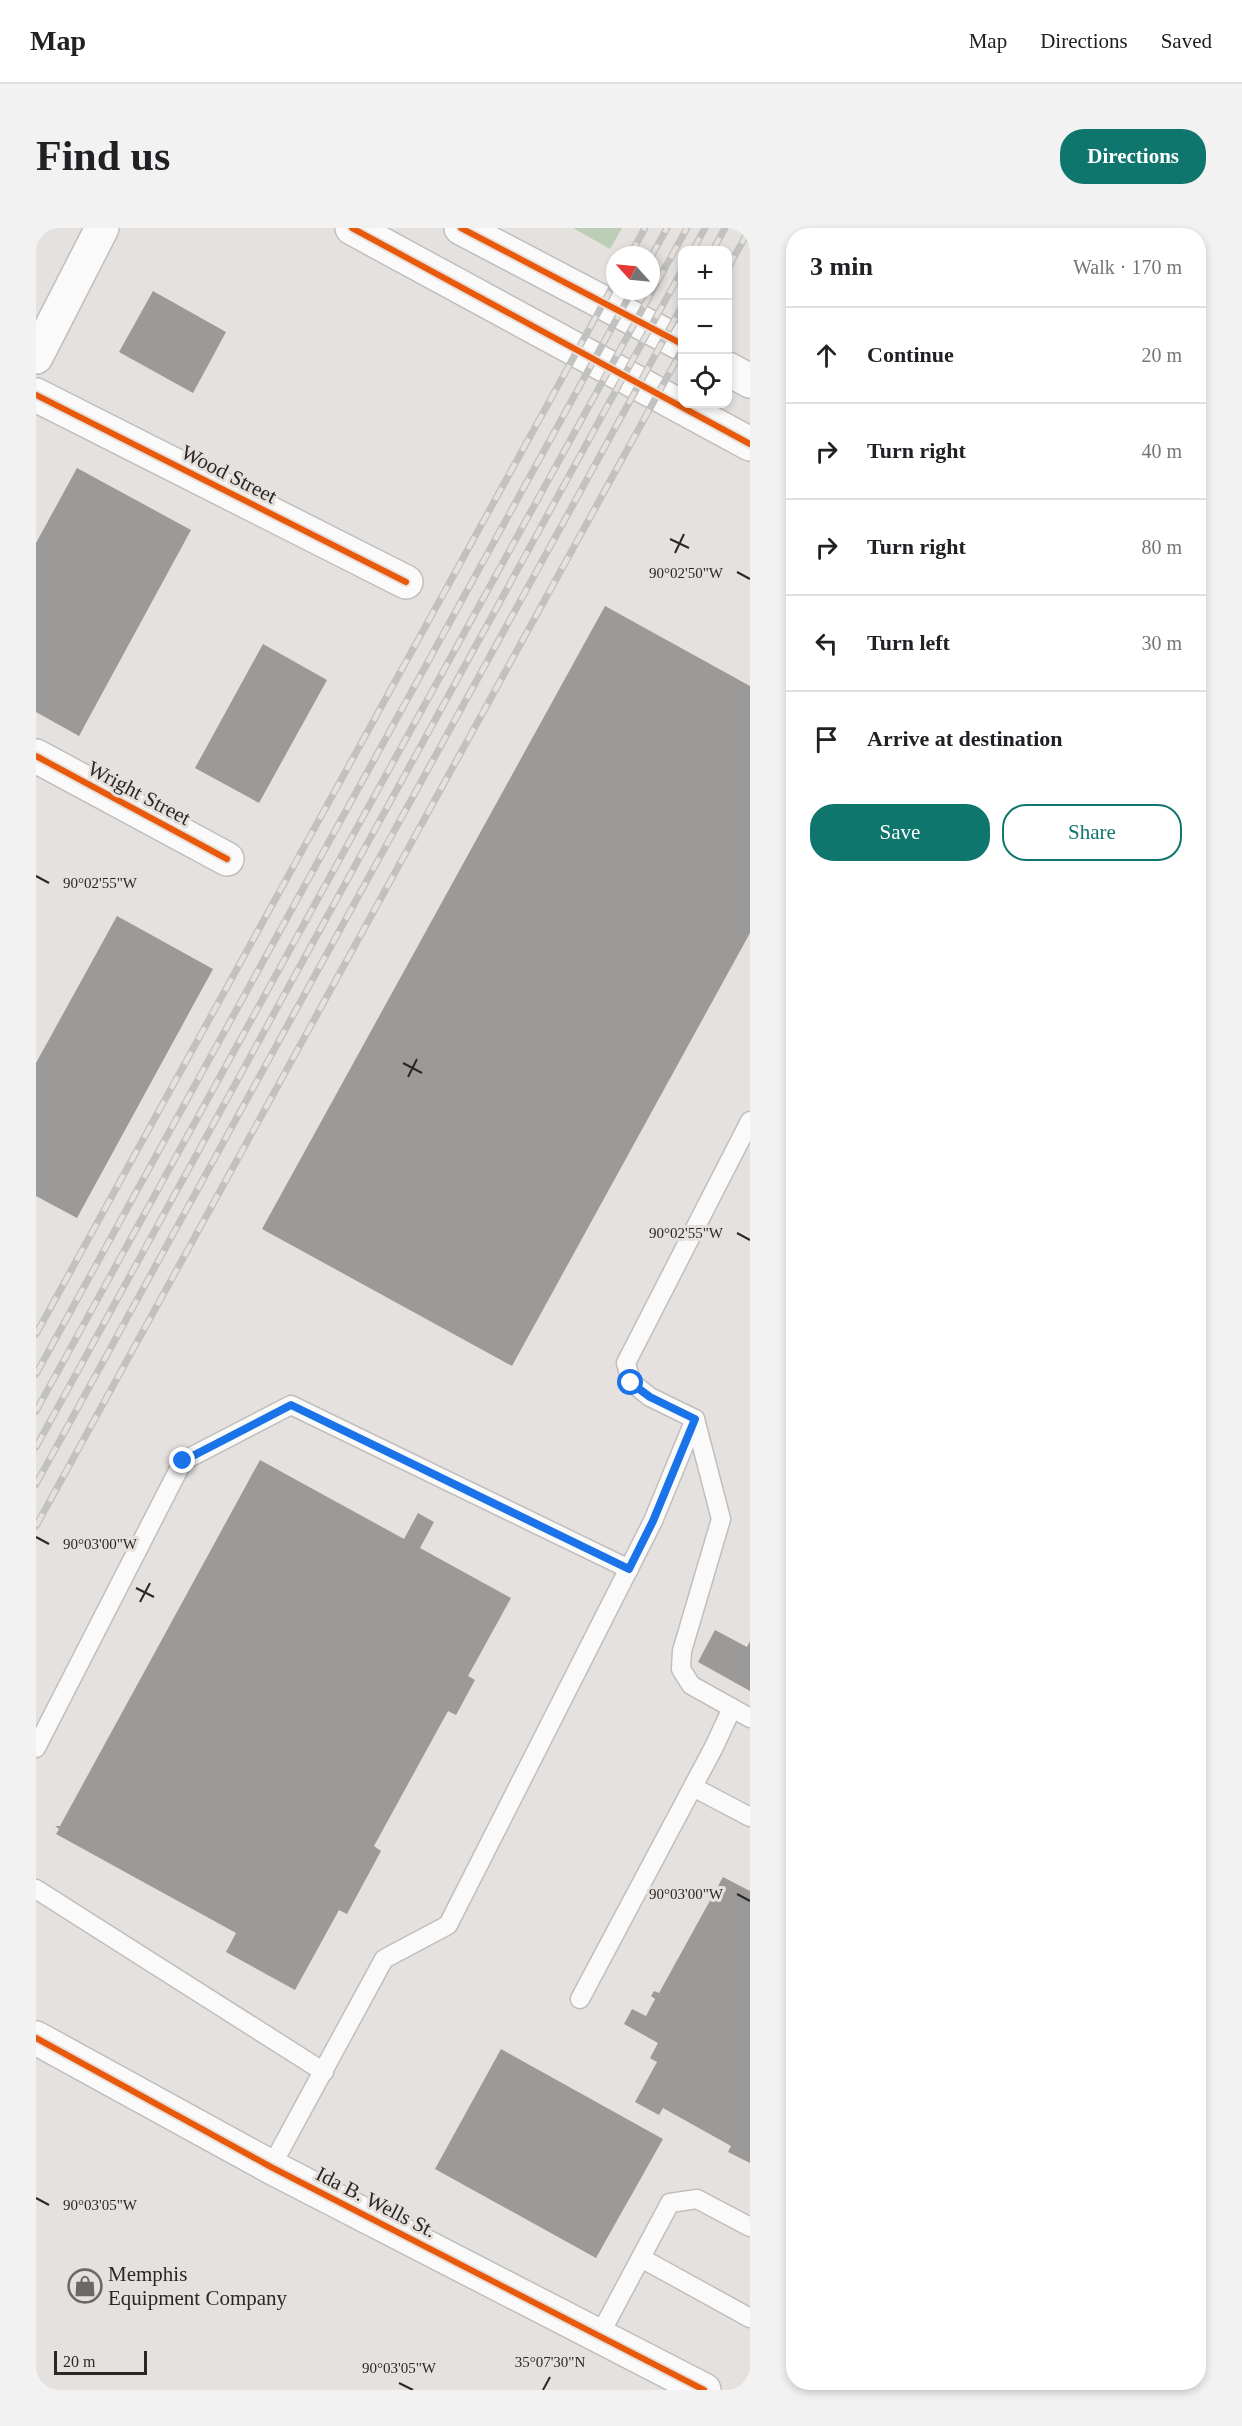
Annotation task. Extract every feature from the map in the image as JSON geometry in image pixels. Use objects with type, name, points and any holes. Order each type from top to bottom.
[{"type":"street","points":[[36,357],[102,228]]},
{"type":"street","points":[[352,228],[750,444]]},
{"type":"street","points":[[461,228],[678,342]]},
{"type":"street","points":[[732,371],[750,381]]},
{"type":"street","name":"Wood Street","points":[[36,395],[406,582]]},
{"type":"street","name":"Wright Street","points":[[36,756],[227,860]]},
{"type":"street","name":"Ida B. Wells St.","points":[[36,2038],[271,2167],[704,2390]]},
{"type":"lane","points":[[750,1121],[627,1363],[631,1383],[650,1397],[695,1419],[721,1519],[682,1651],[681,1669],[691,1685],[750,1718]]},
{"type":"lane","points":[[36,1748],[183,1461],[291,1405],[629,1569]]},
{"type":"lane","points":[[271,2167],[384,1959],[448,1925],[653,1521],[695,1419]]},
{"type":"lane","points":[[580,1999],[693,1787],[732,1708]]},
{"type":"lane","points":[[693,1787],[750,1817]]},
{"type":"lane","points":[[36,1889],[324,2072]]},
{"type":"lane","points":[[599,2336],[670,2203],[697,2199],[750,2227]]},
{"type":"lane","points":[[641,2258],[750,2318]]},
{"type":"green space","points":[[573,228],[622,228],[612,246],[606,247]]},
{"type":"building","points":[[153,291],[226,332],[193,393],[119,352]]},
{"type":"building","points":[[77,468],[191,530],[79,736],[36,712],[36,543]]},
{"type":"building","points":[[605,606],[750,686],[750,933],[512,1366],[262,1229]]},
{"type":"building","points":[[263,644],[327,680],[259,803],[195,768]]},
{"type":"building","points":[[117,916],[213,969],[77,1218],[36,1196],[36,1063]]},
{"type":"building","points":[[260,1460],[404,1539],[418,1513],[434,1522],[420,1548],[511,1598],[468,1676],[475,1680],[456,1715],[448,1711],[374,1846],[381,1851],[347,1914],[339,1910],[295,1990],[226,1952],[236,1933],[56,1834],[59,1829],[55,1826],[60,1826]]},
{"type":"building","points":[[715,1630],[747,1647],[750,1641],[750,1691],[698,1662]]},
{"type":"building","points":[[723,1877],[750,1891],[750,2163],[728,2152],[731,2146],[663,2108],[659,2115],[635,2102],[657,2062],[650,2058],[658,2043],[624,2024],[632,2009],[646,2016],[655,1999],[651,1996],[654,1991],[659,1993]]},
{"type":"building","points":[[501,2049],[663,2139],[596,2258],[435,2169]]},
{"type":"railway","points":[[635,246],[645,228]]},
{"type":"railway","points":[[657,246],[667,228]]},
{"type":"railway","points":[[36,1411],[687,228]]},
{"type":"railway","points":[[695,246],[705,228]]},
{"type":"railway","points":[[715,246],[725,228]]},
{"type":"railway","points":[[732,261],[750,228]]},
{"type":"railway","points":[[36,1447],[678,277]]},
{"type":"railway","points":[[36,1334],[606,298]]},
{"type":"railway","points":[[36,1374],[627,300]]},
{"type":"railway","points":[[36,1484],[678,313]]},
{"type":"railway","points":[[36,1526],[680,354]]},
{"type":"cycle path","points":[[352,228],[750,444]]},
{"type":"cycle path","points":[[461,228],[678,342]]},
{"type":"cycle path","points":[[36,395],[406,582]]},
{"type":"cycle path","points":[[36,756],[227,859]]},
{"type":"cycle path","points":[[36,2038],[271,2167],[704,2390]]},
{"type":"place","name":"Memphis Equipment Company","points":[[85,2286]]},
{"type":"route","points":[[183,1461],[291,1405],[629,1569],[653,1521],[695,1419],[650,1397],[631,1383]]}]
